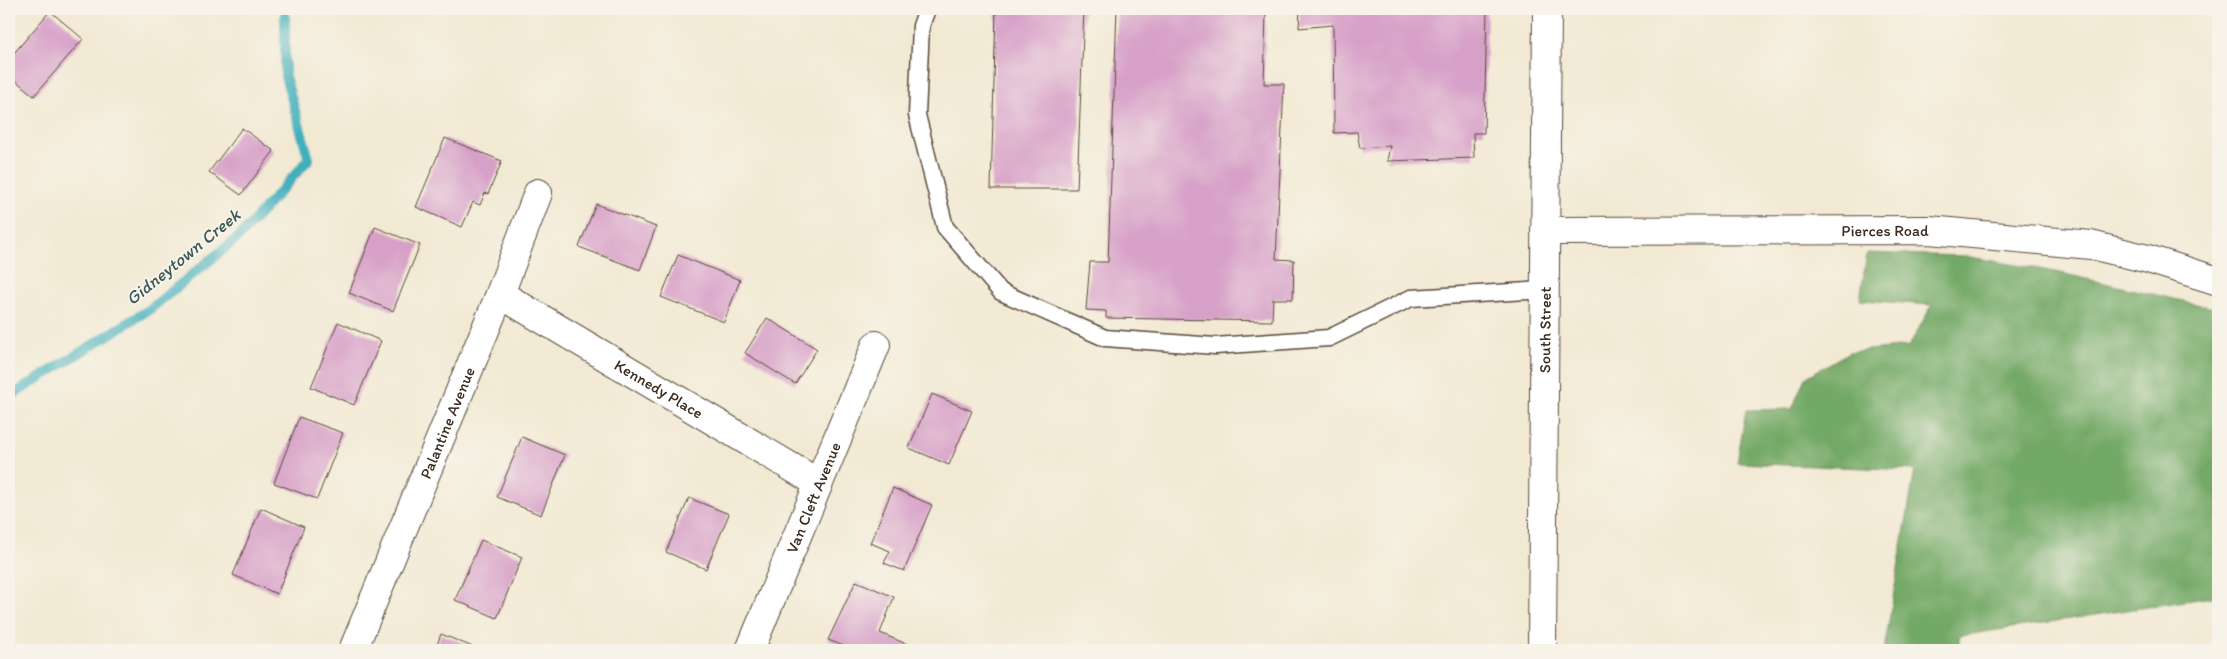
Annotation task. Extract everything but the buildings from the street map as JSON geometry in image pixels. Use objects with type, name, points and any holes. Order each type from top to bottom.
[{"type":"street","name":"South Street","points":[[1542,650],[1547,9]]},
{"type":"street","name":"Palantine Avenue","points":[[353,650],[500,294],[538,194]]},
{"type":"street","name":"Pierces Road","points":[[1545,231],[1929,230],[2091,246],[2148,259],[2218,281]]},
{"type":"street","name":"Kennedy Place","points":[[500,294],[818,483]]},
{"type":"street","name":"Van Cleft Avenue","points":[[750,650],[876,345]]},
{"type":"lane","points":[[927,9],[921,26],[917,115],[945,227],[1000,292],[1105,338],[1215,346],[1329,338],[1410,298],[1545,290]]},
{"type":"green space","points":[[1867,253],[1964,256],[2056,272],[2218,309],[2218,596],[1959,636],[1960,650],[1884,650],[1915,470],[1737,463],[1746,410],[1792,409],[1805,378],[1849,352],[1909,346],[1932,305],[1860,300]]},
{"type":"waterway","name":"Gidneytown Creek","points":[[9,397],[150,309],[241,235],[309,159],[285,76],[285,9]]}]
